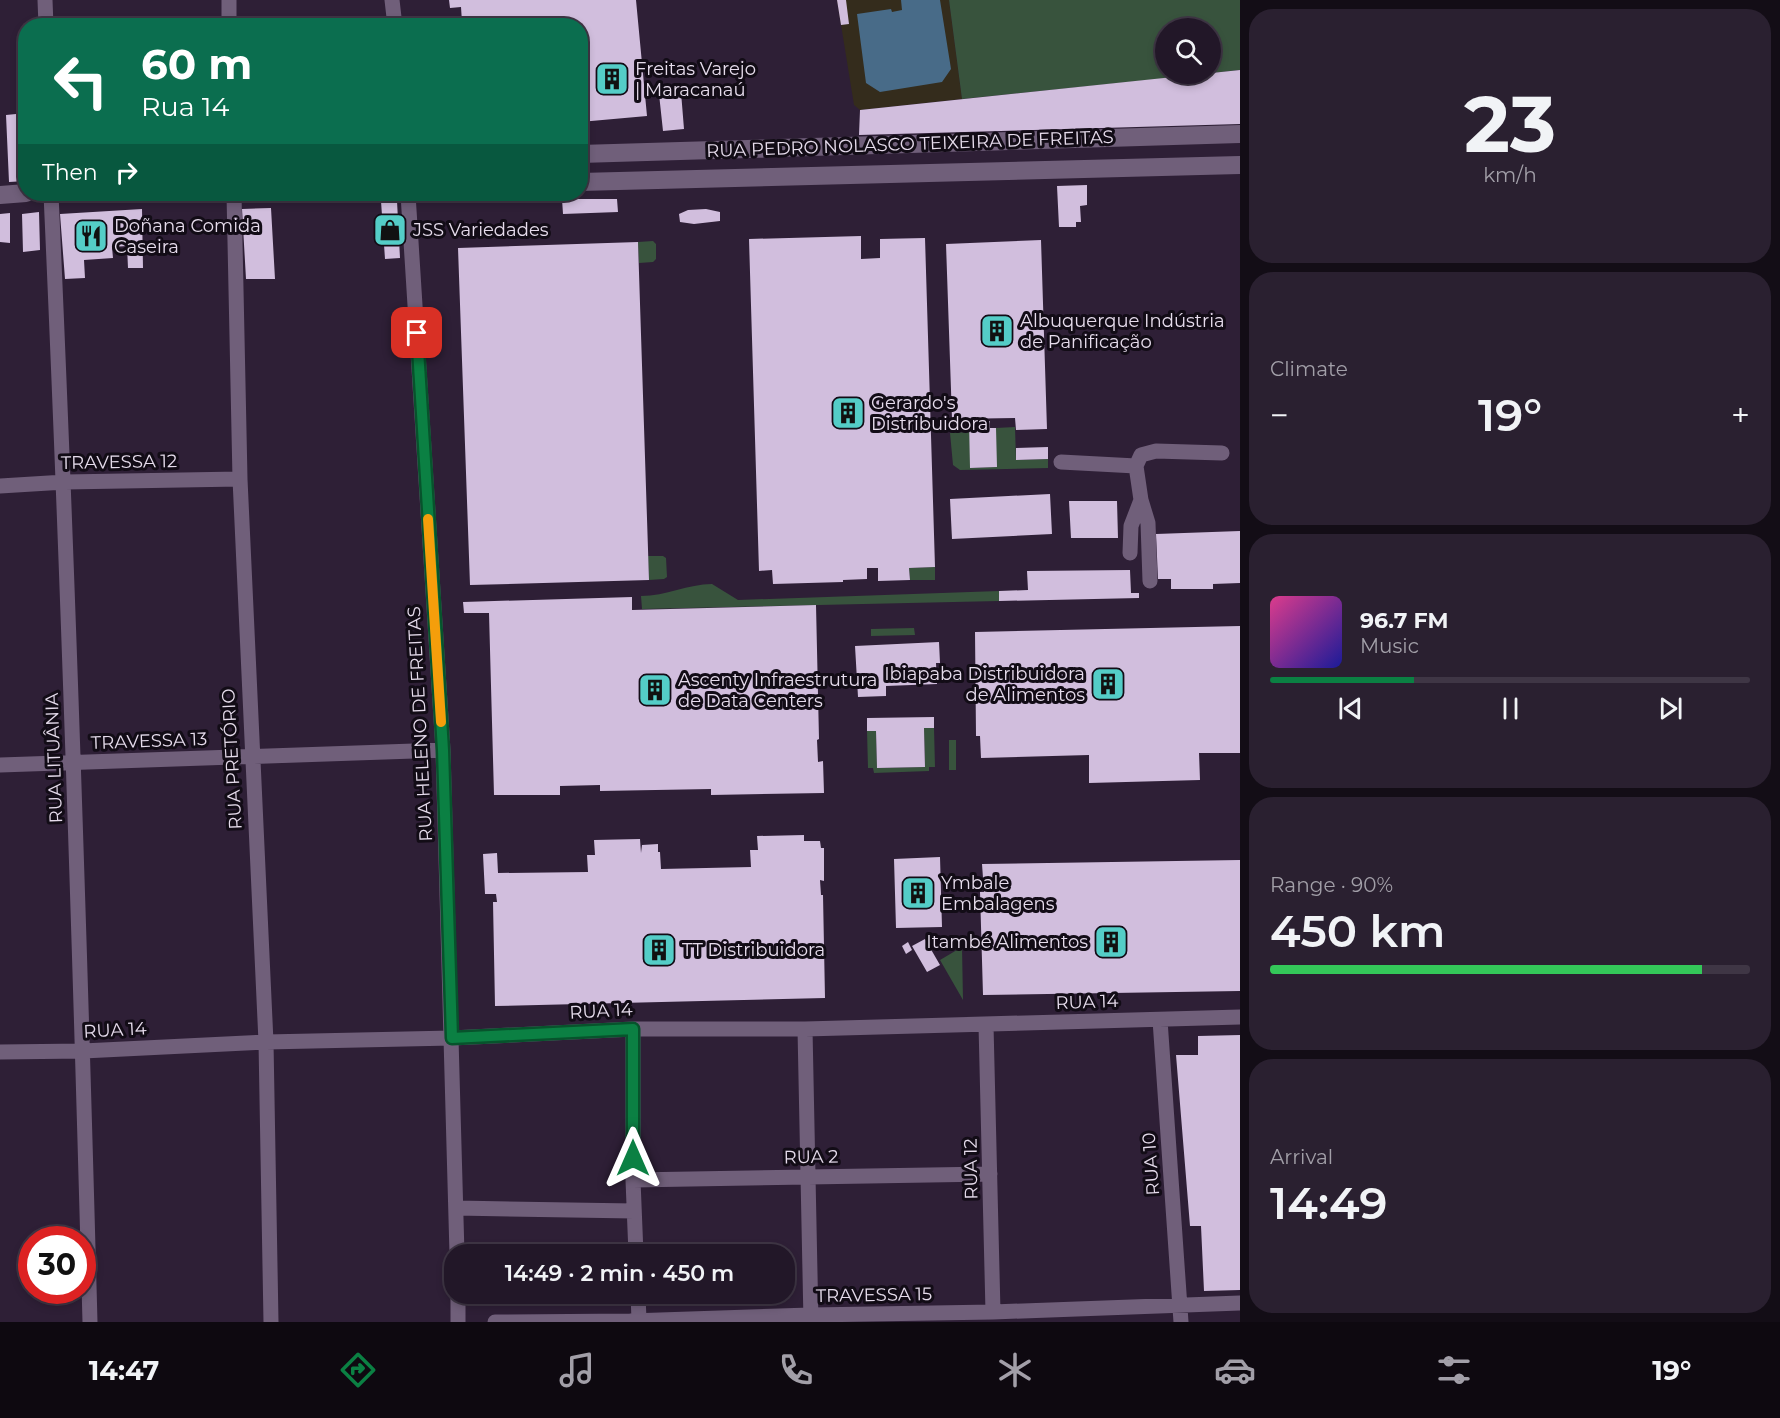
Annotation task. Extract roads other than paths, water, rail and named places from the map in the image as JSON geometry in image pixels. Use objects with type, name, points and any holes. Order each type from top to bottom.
[{"type":"main road","name":"RUA PEDRO NOLASCO TEIXEIRA DE FREITAS","points":[[588,154],[1240,134]]},
{"type":"main road","points":[[1051,169],[1052,141]]},
{"type":"main road","name":"RUA PEDRO NOLASCO TEIXEIRA DE FREITAS","points":[[588,182],[1240,165]]},
{"type":"main road","points":[[0,195],[18,194]]},
{"type":"street","points":[[45,0],[46,18]]},
{"type":"street","points":[[228,0],[229,18]]},
{"type":"street","points":[[392,0],[394,18]]},
{"type":"street","name":"RUA LITUÂNIA","points":[[51,201],[74,763],[90,1322]]},
{"type":"street","name":"RUA PRETÓRIO","points":[[234,201],[240,479],[266,1042],[271,1322]]},
{"type":"street","name":"RUA HELENO DE FREITAS","points":[[408,201],[443,750],[457,1244]]},
{"type":"street","points":[[1150,581],[1148,523],[1141,500],[1136,466],[1142,455],[1156,451],[1222,453]]},
{"type":"street","points":[[1061,462],[1136,466]]},
{"type":"street","name":"TRAVESSA 12","points":[[0,486],[64,482],[240,479]]},
{"type":"street","points":[[1130,554],[1131,526],[1141,500]]},
{"type":"street","name":"TRAVESSA 13","points":[[0,765],[443,750]]},
{"type":"street","name":"RUA 14","points":[[0,1052],[452,1038],[633,1029],[805,1029],[1240,1017]]},
{"type":"street","name":"RUA 10","points":[[1160,1020],[1181,1322]]},
{"type":"street","name":"RUA 12","points":[[986,1025],[993,1312]]},
{"type":"street","points":[[633,1029],[636,1244]]},
{"type":"street","points":[[805,1029],[811,1318]]},
{"type":"street","name":"RUA 2","points":[[633,1180],[990,1174]]},
{"type":"street","points":[[456,1208],[634,1211]]},
{"type":"street","name":"TRAVESSA 15","points":[[495,1322],[811,1318],[1240,1303]]},
{"type":"street","points":[[458,1304],[458,1322]]},
{"type":"street","points":[[633,1321],[636,1304]]},
{"type":"water","points":[[901,0],[940,0],[951,69],[942,82],[880,92],[866,83],[857,14],[891,9],[892,12],[902,10]]},
{"type":"place","name":"Freitas Varejo | Maracanaú","points":[[612,79]]},
{"type":"place","name":"JSS Variedades","points":[[390,230]]},
{"type":"place","name":"Doñana Comida Caseira","points":[[91,236]]},
{"type":"place","name":"Albuquerque Indústria de Panificação","points":[[997,331]]},
{"type":"place","name":"Gerardo's Distribuidora","points":[[848,413]]},
{"type":"place","name":"Ibiapaba Distribuidora de Alimentos","points":[[1108,684]]},
{"type":"place","name":"Ascenty Infraestrutura de Data Centers","points":[[655,690]]},
{"type":"place","name":"Ymbale Embalagens","points":[[918,893]]},
{"type":"place","name":"Itambé Alimentos","points":[[1111,942]]},
{"type":"place","name":"TT Distribuidora","points":[[659,950]]}]
